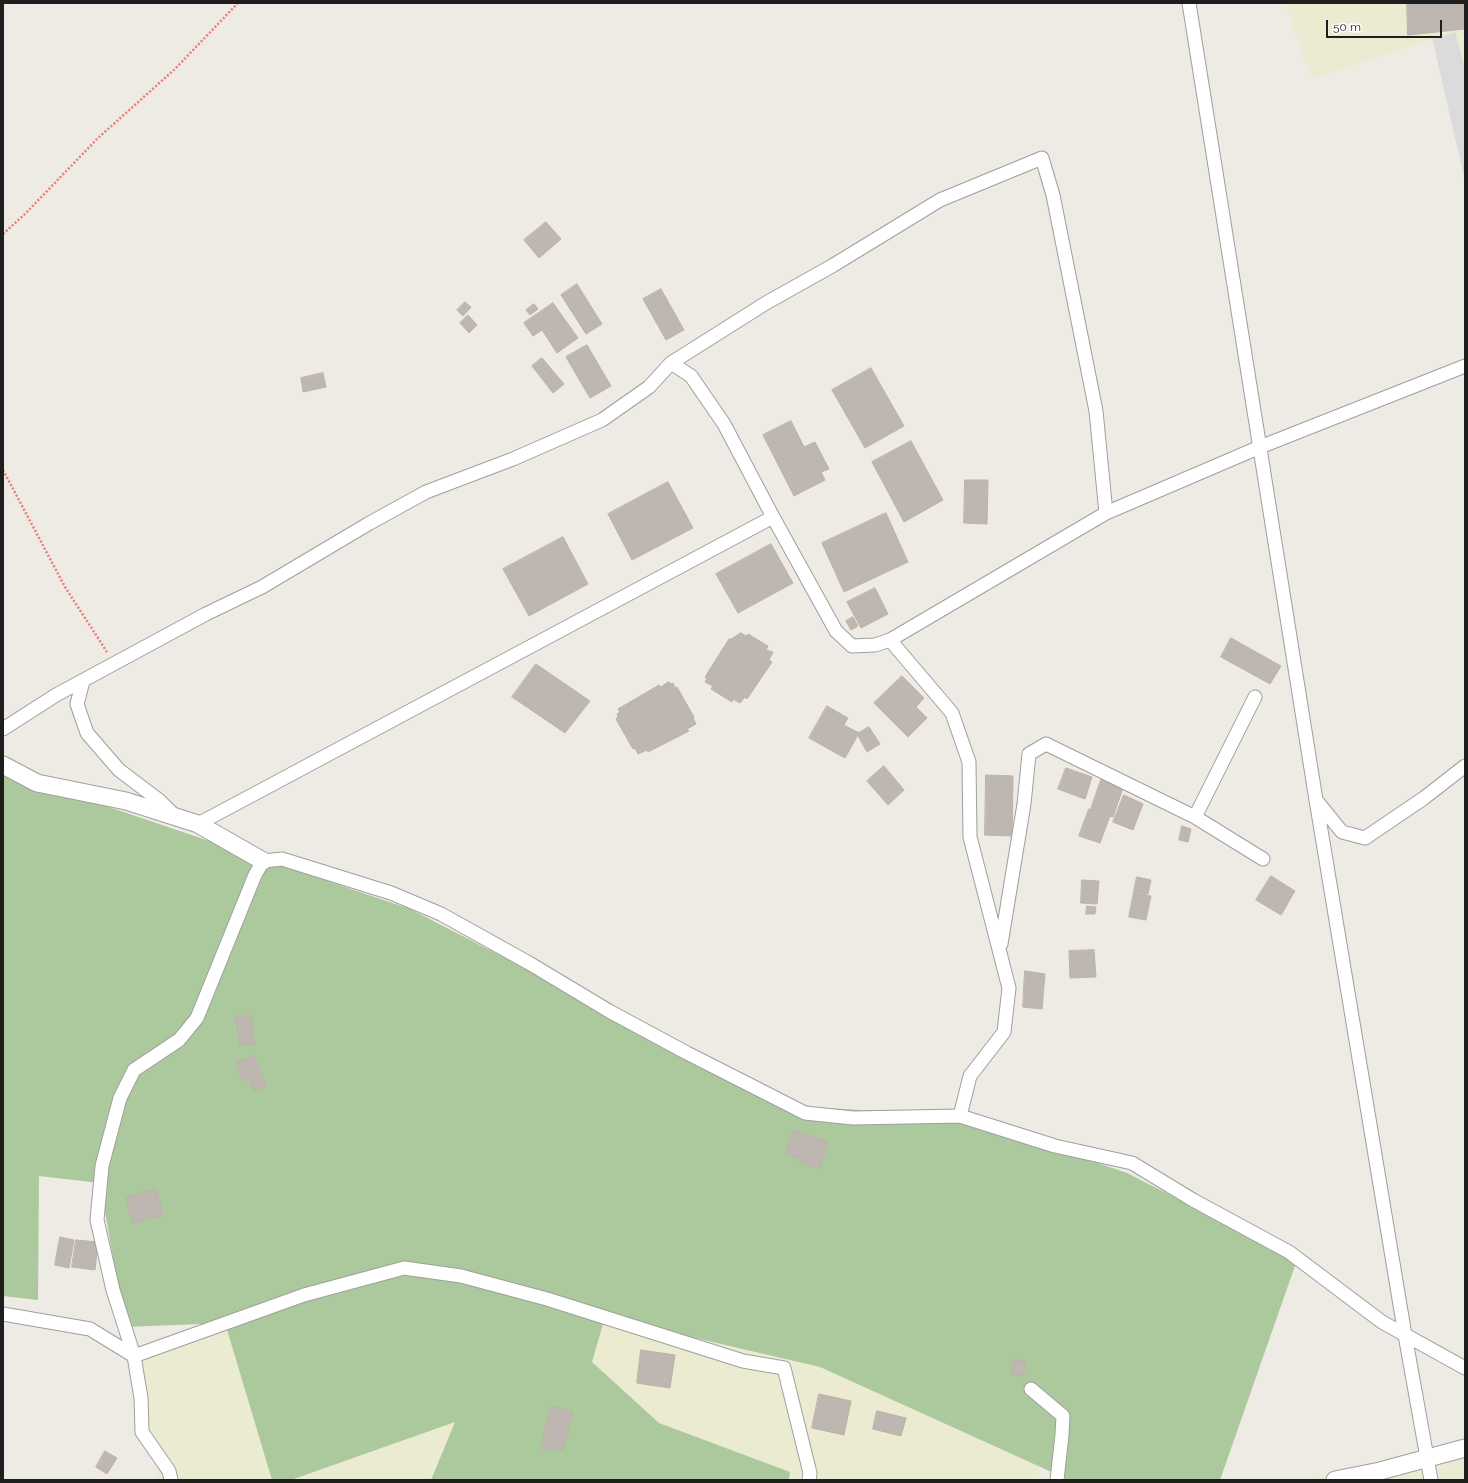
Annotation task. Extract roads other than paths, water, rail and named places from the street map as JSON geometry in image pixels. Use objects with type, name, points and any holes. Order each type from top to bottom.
[{"type":"street","points":[[1189,3],[1316,800],[1405,1335],[1431,1480]]},
{"type":"street","points":[[3,729],[56,695],[206,614],[262,587],[368,524],[426,492],[513,459],[602,420],[649,387],[671,363],[766,303],[832,266],[940,200],[1042,158],[1053,195],[1096,411],[1106,513]]},
{"type":"street","points":[[671,363],[691,376],[724,424],[836,631],[852,646],[875,645],[890,640],[1106,513],[1260,447],[1465,366]]},
{"type":"street","points":[[198,824],[773,517]]},
{"type":"street","points":[[890,640],[952,713],[969,762],[970,837],[1009,988],[1004,1032],[970,1076],[960,1116]]},
{"type":"street","points":[[83,681],[77,704],[86,733],[119,770],[160,801],[176,817]]},
{"type":"street","points":[[1195,817],[1255,697]]},
{"type":"street","points":[[1000,950],[1021,819],[1029,754],[1046,744],[1195,817],[1263,860]]},
{"type":"street","points":[[3,765],[38,783],[126,801],[198,824],[263,861],[282,859],[391,893],[441,914],[529,963],[609,1011],[687,1053],[805,1113],[854,1118],[960,1116],[1056,1146],[1132,1163],[1193,1200],[1289,1252],[1382,1322],[1465,1368]]},
{"type":"street","points":[[1316,800],[1342,832],[1365,838],[1424,798],[1465,766]]},
{"type":"street","points":[[171,1480],[169,1471],[142,1432],[141,1398],[134,1356],[113,1290],[97,1220],[102,1166],[120,1098],[134,1070],[179,1040],[197,1018],[255,875],[263,861]]},
{"type":"street","points":[[134,1356],[304,1295],[404,1268],[461,1276],[547,1299],[742,1360],[784,1368],[810,1473],[809,1480]]},
{"type":"street","points":[[3,1314],[90,1329],[134,1356]]},
{"type":"street","points":[[1031,1389],[1063,1416],[1057,1480]]},
{"type":"street","points":[[1335,1480],[1380,1471],[1465,1448]]}]
